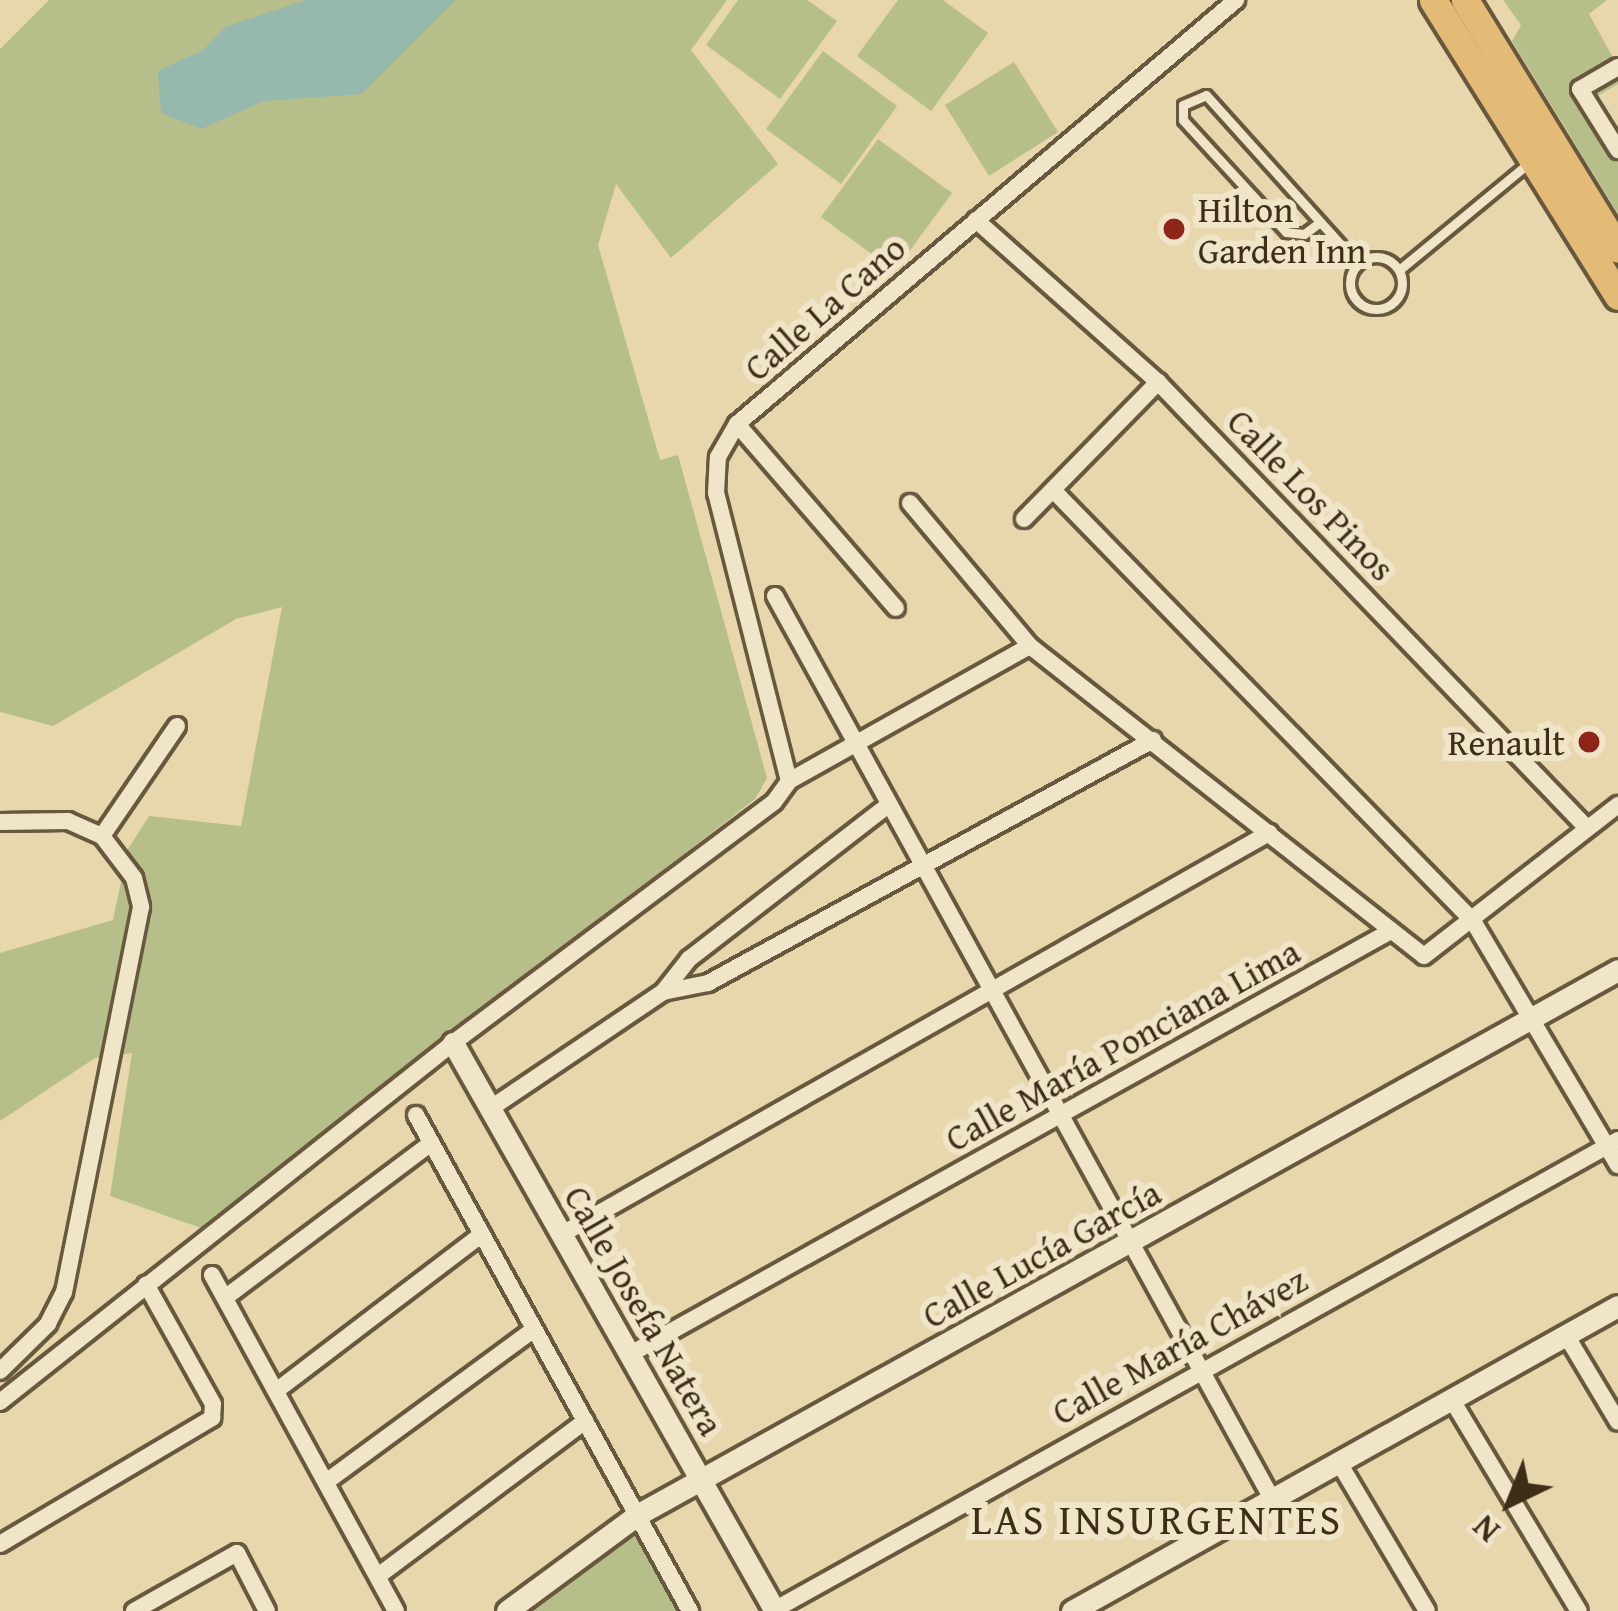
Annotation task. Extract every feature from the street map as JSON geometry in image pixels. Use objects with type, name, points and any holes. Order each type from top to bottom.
[{"type":"main road","points":[[1433,0],[1618,296]]},
{"type":"main road","points":[[1466,0],[1618,249]]},
{"type":"street","name":"Calle La Cano","points":[[789,781],[716,493],[718,457],[737,424],[1236,0]]},
{"type":"street","points":[[1618,67],[1580,88],[1618,150]]},
{"type":"street","name":"Calle Los Pinos","points":[[976,220],[1158,382],[1587,828]]},
{"type":"street","points":[[1024,519],[1158,382]]},
{"type":"street","points":[[737,424],[896,608]]},
{"type":"street","points":[[1053,490],[1473,921],[1612,1143],[1618,1165]]},
{"type":"street","points":[[910,503],[1030,646],[1424,956],[1618,806]]},
{"type":"street","points":[[775,596],[1271,1497]]},
{"type":"street","points":[[0,1402],[453,1043],[774,802],[789,781],[1030,646]]},
{"type":"street","points":[[102,836],[176,726]]},
{"type":"street","points":[[663,992],[709,983],[919,862],[1153,740]]},
{"type":"street","points":[[490,1108],[663,992],[689,959],[888,806]]},
{"type":"street","points":[[0,821],[68,821],[102,836],[134,878],[139,937],[64,1292],[48,1324],[0,1371]]},
{"type":"street","points":[[564,1233],[1269,833]]},
{"type":"street","name":"Calle María Ponciana Lima","points":[[634,1352],[1389,932]]},
{"type":"street","name":"Calle Lucía García","points":[[507,1611],[637,1515],[1618,970]]},
{"type":"street","name":"Calle Josefa Natera","points":[[453,1043],[634,1352],[774,1611]]},
{"type":"street","points":[[416,1115],[690,1611]]},
{"type":"street","points":[[226,1298],[431,1143]]},
{"type":"street","name":"Calle María Chávez","points":[[774,1611],[1612,1143]]},
{"type":"street","points":[[276,1391],[482,1234]]},
{"type":"street","points":[[212,1275],[396,1611]]},
{"type":"street","points":[[0,1544],[212,1418],[213,1404],[146,1284]]},
{"type":"street","points":[[1083,1608],[1271,1497],[1618,1306]]},
{"type":"street","points":[[326,1482],[534,1329]]},
{"type":"street","points":[[1566,1335],[1618,1422]]},
{"type":"street","points":[[1452,1400],[1579,1611]]},
{"type":"street","points":[[378,1576],[585,1421]]},
{"type":"street","points":[[1338,1461],[1427,1611]]},
{"type":"street","points":[[134,1611],[237,1553],[267,1611]]},
{"type":"lane","points":[[1320,223],[1304,234],[1286,232],[1183,120],[1183,105],[1206,95],[1358,264]]},
{"type":"lane","points":[[1358,264],[1350,287],[1370,309],[1394,302],[1399,270],[1533,160]]},
{"type":"lane","points":[[1358,264],[1384,258],[1399,270]]},
{"type":"green space","points":[[49,0],[727,0],[691,50],[778,164],[671,258],[616,184],[598,245],[660,460],[678,455],[767,778],[755,799],[201,1228],[110,1196],[132,1053],[95,1058],[0,1121],[0,953],[113,920],[128,849],[149,816],[241,826],[282,607],[236,619],[53,726],[0,712],[0,49]]},
{"type":"green space","points":[[738,0],[807,0],[837,21],[780,99],[706,45]]},
{"type":"green space","points":[[898,0],[943,0],[988,33],[931,111],[857,56]]},
{"type":"green space","points":[[1503,0],[1607,0],[1589,14],[1618,67],[1618,84],[1596,97],[1618,132],[1618,214],[1512,41],[1521,25]]},
{"type":"green space","points":[[823,51],[897,106],[841,184],[766,129]]},
{"type":"green space","points":[[1014,62],[1058,132],[989,176],[945,105]]},
{"type":"green space","points":[[878,139],[952,193],[895,271],[821,217]]},
{"type":"green space","points":[[638,1531],[679,1611],[524,1611],[575,1571]]},
{"type":"water","points":[[305,0],[455,0],[361,94],[264,101],[201,129],[161,113],[158,71],[203,50],[225,27]]},
{"type":"place","name":"Hilton Garden Inn","points":[[1174,229]]},
{"type":"place","name":"Renault","points":[[1589,742]]},
{"type":"district","name":"LAS INSURGENTES","points":[[1157,1519]]}]
